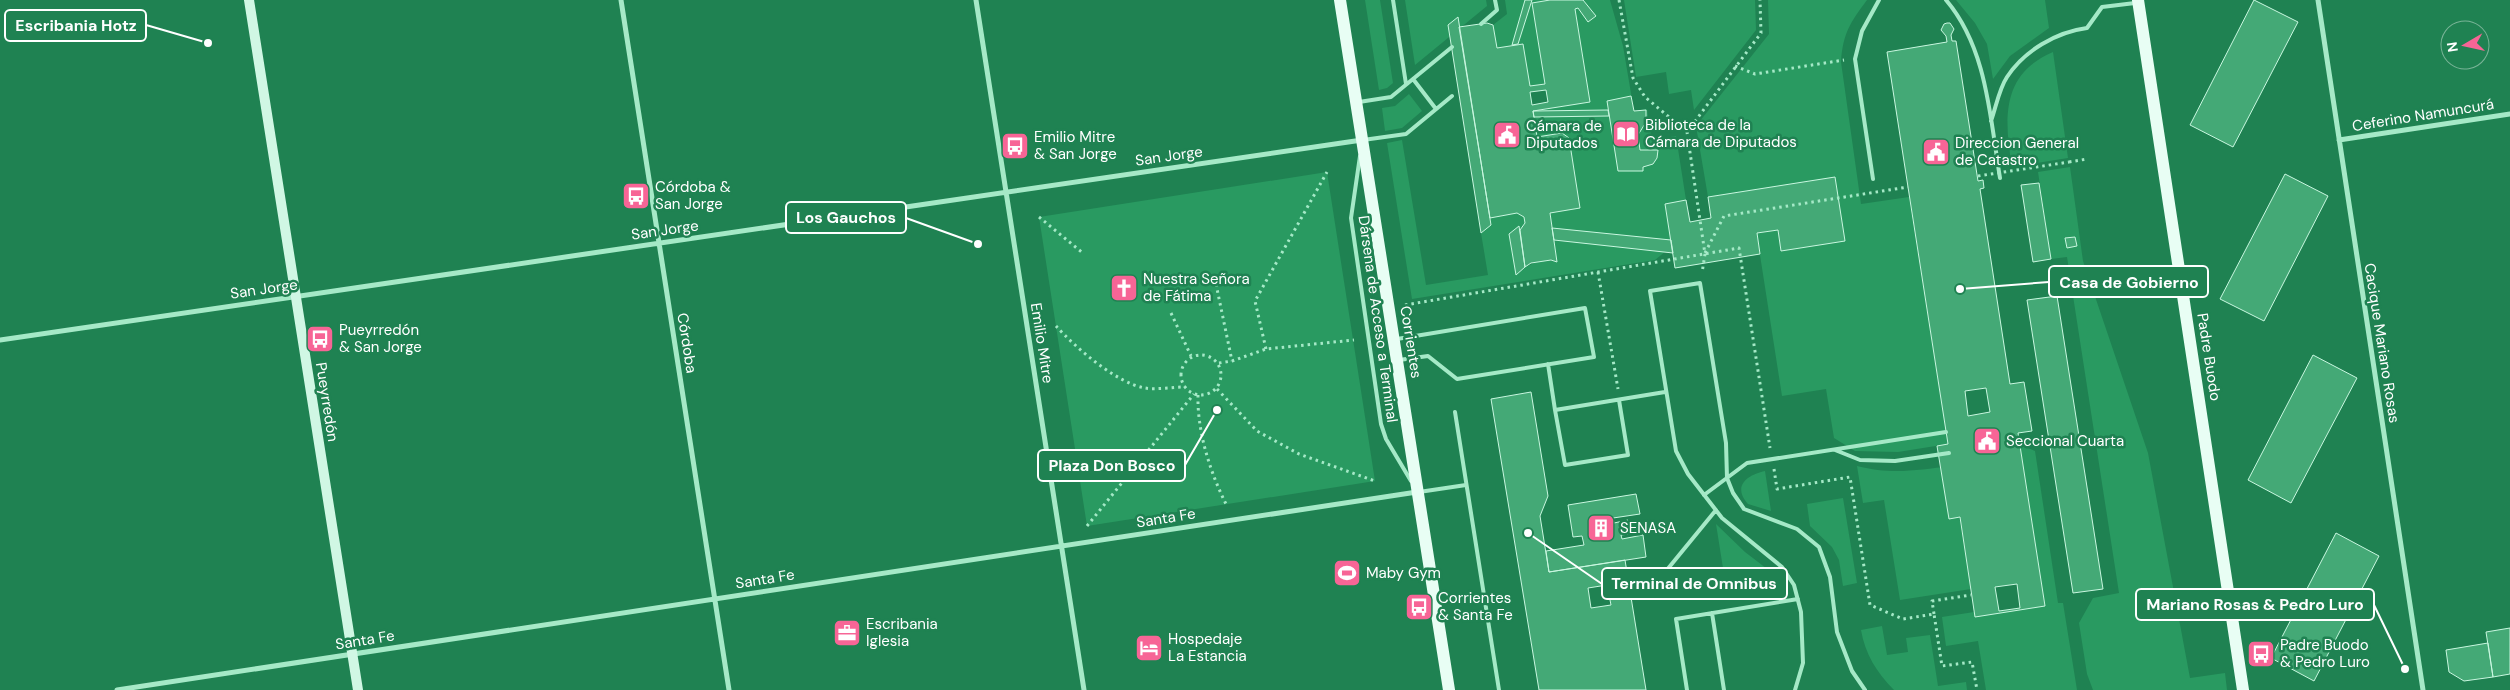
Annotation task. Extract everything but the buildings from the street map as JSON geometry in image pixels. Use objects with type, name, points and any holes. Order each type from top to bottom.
[{"type":"main road","name":"Corrientes","points":[[1340,0],[1449,690]]},
{"type":"main road","name":"Padre Buodo","points":[[2138,1],[2243,690]]},
{"type":"street","name":"Pueyrredón","points":[[249,0],[358,690]]},
{"type":"street","name":"Córdoba","points":[[621,0],[729,690]]},
{"type":"street","name":"Emilio Mitre","points":[[976,0],[1084,690]]},
{"type":"street","name":"Cacique Mariano Rosas","points":[[2318,0],[2423,690]]},
{"type":"street","name":"Ceferino Namuncurá","points":[[2339,140],[2510,114]]},
{"type":"street","name":"San Jorge","points":[[0,340],[1363,140]]},
{"type":"street","name":"Santa Fe","points":[[117,690],[1418,492]]},
{"type":"lane","points":[[1393,0],[1406,84]]},
{"type":"lane","points":[[1481,24],[1497,10],[1495,0]]},
{"type":"lane","points":[[1873,179],[1855,59],[1862,30],[1879,0]]},
{"type":"lane","points":[[1946,0],[1966,27],[1976,50],[1991,121],[2000,178]]},
{"type":"lane","points":[[1991,121],[2006,78],[2031,52],[2068,31],[2087,28],[2102,7],[2138,1]]},
{"type":"lane","points":[[1356,102],[1391,97],[1452,47]]},
{"type":"lane","points":[[1412,79],[1436,109]]},
{"type":"lane","points":[[1363,140],[1406,134],[1452,96]]},
{"type":"lane","name":"Dársena de Acceso a Terminal","points":[[1363,140],[1350,218],[1381,424],[1386,439],[1418,492]]},
{"type":"lane","points":[[1795,690],[1803,663],[1801,612],[1794,585],[1782,567],[1722,518],[1688,474],[1676,452],[1650,291],[1700,283],[1726,443],[1727,478],[1733,493],[1744,510],[1797,528],[1819,547],[1830,577],[1837,632],[1852,671],[1865,690]]},
{"type":"lane","points":[[1394,339],[1586,308],[1594,357],[1457,379],[1428,356],[1397,361]]},
{"type":"lane","points":[[1548,364],[1564,465],[1628,455],[1619,400]]},
{"type":"lane","points":[[1556,410],[1665,392]]},
{"type":"lane","points":[[1455,412],[1499,690]]},
{"type":"lane","points":[[1704,495],[1747,463],[1946,432]]},
{"type":"lane","points":[[1833,450],[1860,460],[1896,461],[1949,453]]},
{"type":"lane","points":[[1418,492],[1466,485]]},
{"type":"lane","points":[[1666,571],[1716,510]]},
{"type":"lane","points":[[1687,690],[1676,618],[1798,599]]},
{"type":"lane","points":[[1712,612],[1724,690]]},
{"type":"path","points":[[1619,0],[1633,78],[1645,97],[1687,132],[1705,254]]},
{"type":"path","points":[[1687,132],[1761,33],[1760,0]]},
{"type":"path","points":[[1735,66],[1755,74],[1855,59]]},
{"type":"path","points":[[1978,176],[2087,159]]},
{"type":"path","points":[[1266,349],[1255,301],[1327,172]]},
{"type":"path","points":[[1700,283],[1705,254],[1724,216],[1908,188]]},
{"type":"path","points":[[1038,217],[1084,254]]},
{"type":"path","points":[[1389,308],[1739,248],[1777,489],[1850,478],[1870,605],[1903,619],[1934,614]]},
{"type":"path","points":[[1598,272],[1619,400]]},
{"type":"path","points":[[1216,284],[1232,361]]},
{"type":"path","points":[[1171,313],[1191,356]]},
{"type":"path","points":[[1056,326],[1071,343],[1122,379],[1146,388],[1185,387]]},
{"type":"path","points":[[1219,363],[1232,361],[1266,349],[1354,340]]},
{"type":"path","points":[[1207,354],[1219,363],[1222,376],[1217,389],[1208,394],[1196,394],[1185,387],[1181,379],[1181,370],[1191,356],[1207,354]]},
{"type":"path","points":[[1217,389],[1257,431],[1300,454],[1375,481]]},
{"type":"path","points":[[1196,394],[1198,412],[1213,474],[1226,504]]},
{"type":"path","points":[[1087,526],[1196,394]]},
{"type":"path","points":[[1972,595],[1932,601],[1942,666],[1972,662],[1976,690]]},
{"type":"green space","points":[[1365,0],[1380,0],[1393,83],[1387,88],[1379,90]]},
{"type":"green space","points":[[1405,0],[1486,0],[1487,6],[1415,65]]},
{"type":"green space","points":[[1505,0],[1550,0],[1532,3],[1545,84],[1530,86],[1523,44],[1497,48],[1493,25],[1507,14]]},
{"type":"green space","points":[[1583,0],[1610,0],[1623,46],[1634,111],[1647,109],[1652,140],[1676,136],[1686,200],[1665,204],[1672,246],[1655,260],[1412,299],[1387,143],[1402,140],[1426,285],[1488,275],[1481,233],[1491,225],[1490,218],[1517,213],[1524,217],[1525,223],[1520,230],[1519,226],[1509,234],[1516,274],[1540,261],[1557,262],[1550,213],[1580,208],[1569,138],[1562,133],[1537,137],[1533,111],[1589,102],[1575,9],[1578,8],[1588,21]]},
{"type":"green space","points":[[1624,0],[1755,0],[1756,30],[1694,110],[1691,90],[1669,94],[1666,72],[1636,77]]},
{"type":"green space","points":[[1768,0],[1867,0],[1848,29],[1841,62],[1861,204],[1909,197],[1948,444],[1898,452],[1855,451],[1834,438],[1826,389],[1782,396],[1750,191],[1708,197],[1696,126],[1769,34]]},
{"type":"green space","points":[[1956,0],[2045,0],[2049,28],[2010,56],[1993,79],[1987,44],[1975,23]]},
{"type":"green space","points":[[2053,52],[2068,158],[2012,167],[2009,149],[2008,115],[2015,85],[2024,72],[2036,61]]},
{"type":"green space","points":[[1409,94],[1422,111],[1402,128],[1385,131],[1382,108],[1395,106]]},
{"type":"green space","points":[[2070,167],[2083,261],[2148,453],[2190,678],[2225,673],[2227,690],[2093,690],[2087,674],[2079,623],[2093,598],[2119,593],[2067,257],[2051,259],[2038,172]]},
{"type":"green space","points":[[1327,172],[1375,481],[1087,526],[1039,217]]},
{"type":"green space","points":[[2020,445],[2035,451],[2058,603],[2063,603],[2077,690],[1986,690],[1978,641],[1946,646],[1942,617],[1974,612],[1975,616],[2045,605]]},
{"type":"green space","points":[[1857,466],[1893,471],[1951,466],[1971,589],[1900,600],[1884,500],[1863,503]]},
{"type":"green space","points":[[1765,471],[1771,511],[1748,504],[1741,492],[1747,478]]},
{"type":"green space","points":[[1843,498],[1857,583],[1843,586],[1839,560],[1832,547],[1810,526],[1807,504]]},
{"type":"green space","points":[[1716,524],[1745,552],[1779,578],[1726,587]]},
{"type":"green space","points":[[1882,626],[1887,655],[1908,652],[1906,638],[1930,635],[1938,686],[1966,682],[1967,690],[1894,690],[1873,663],[1865,647],[1861,630]]},
{"type":"place","name":"Escribania Hotz","points":[[208,43]]},
{"type":"place","name":"Biblioteca de la Cámara de Diputados","points":[[1626,134]]},
{"type":"place","name":"Cámara de Diputados","points":[[1507,135]]},
{"type":"place","name":"Emilio Mitre & San Jorge","points":[[1015,146]]},
{"type":"place","name":"Direccion General de Catastro","points":[[1936,152]]},
{"type":"place","name":"Córdoba & San Jorge","points":[[636,196]]},
{"type":"place","name":"Los Gauchos","points":[[978,244]]},
{"type":"place","name":"Nuestra Señora de Fátima","points":[[1124,288]]},
{"type":"place","name":"Casa de Gobierno","points":[[1960,289]]},
{"type":"place","name":"Pueyrredón & San Jorge","points":[[320,339]]},
{"type":"place","name":"Plaza Don Bosco","points":[[1217,410]]},
{"type":"place","name":"Seccional Cuarta","points":[[1987,441]]},
{"type":"place","name":"SENASA","points":[[1601,528]]},
{"type":"place","name":"Terminal de Omnibus","points":[[1528,533]]},
{"type":"place","name":"Maby Gym","points":[[1347,573]]},
{"type":"place","name":"Corrientes & Santa Fe","points":[[1419,607]]},
{"type":"place","name":"Escribania Iglesia","points":[[847,633]]},
{"type":"place","name":"Hospedaje La Estancia","points":[[1149,648]]},
{"type":"place","name":"Padre Buodo & Pedro Luro","points":[[2261,654]]},
{"type":"place","name":"Mariano Rosas & Pedro Luro","points":[[2405,669]]}]
